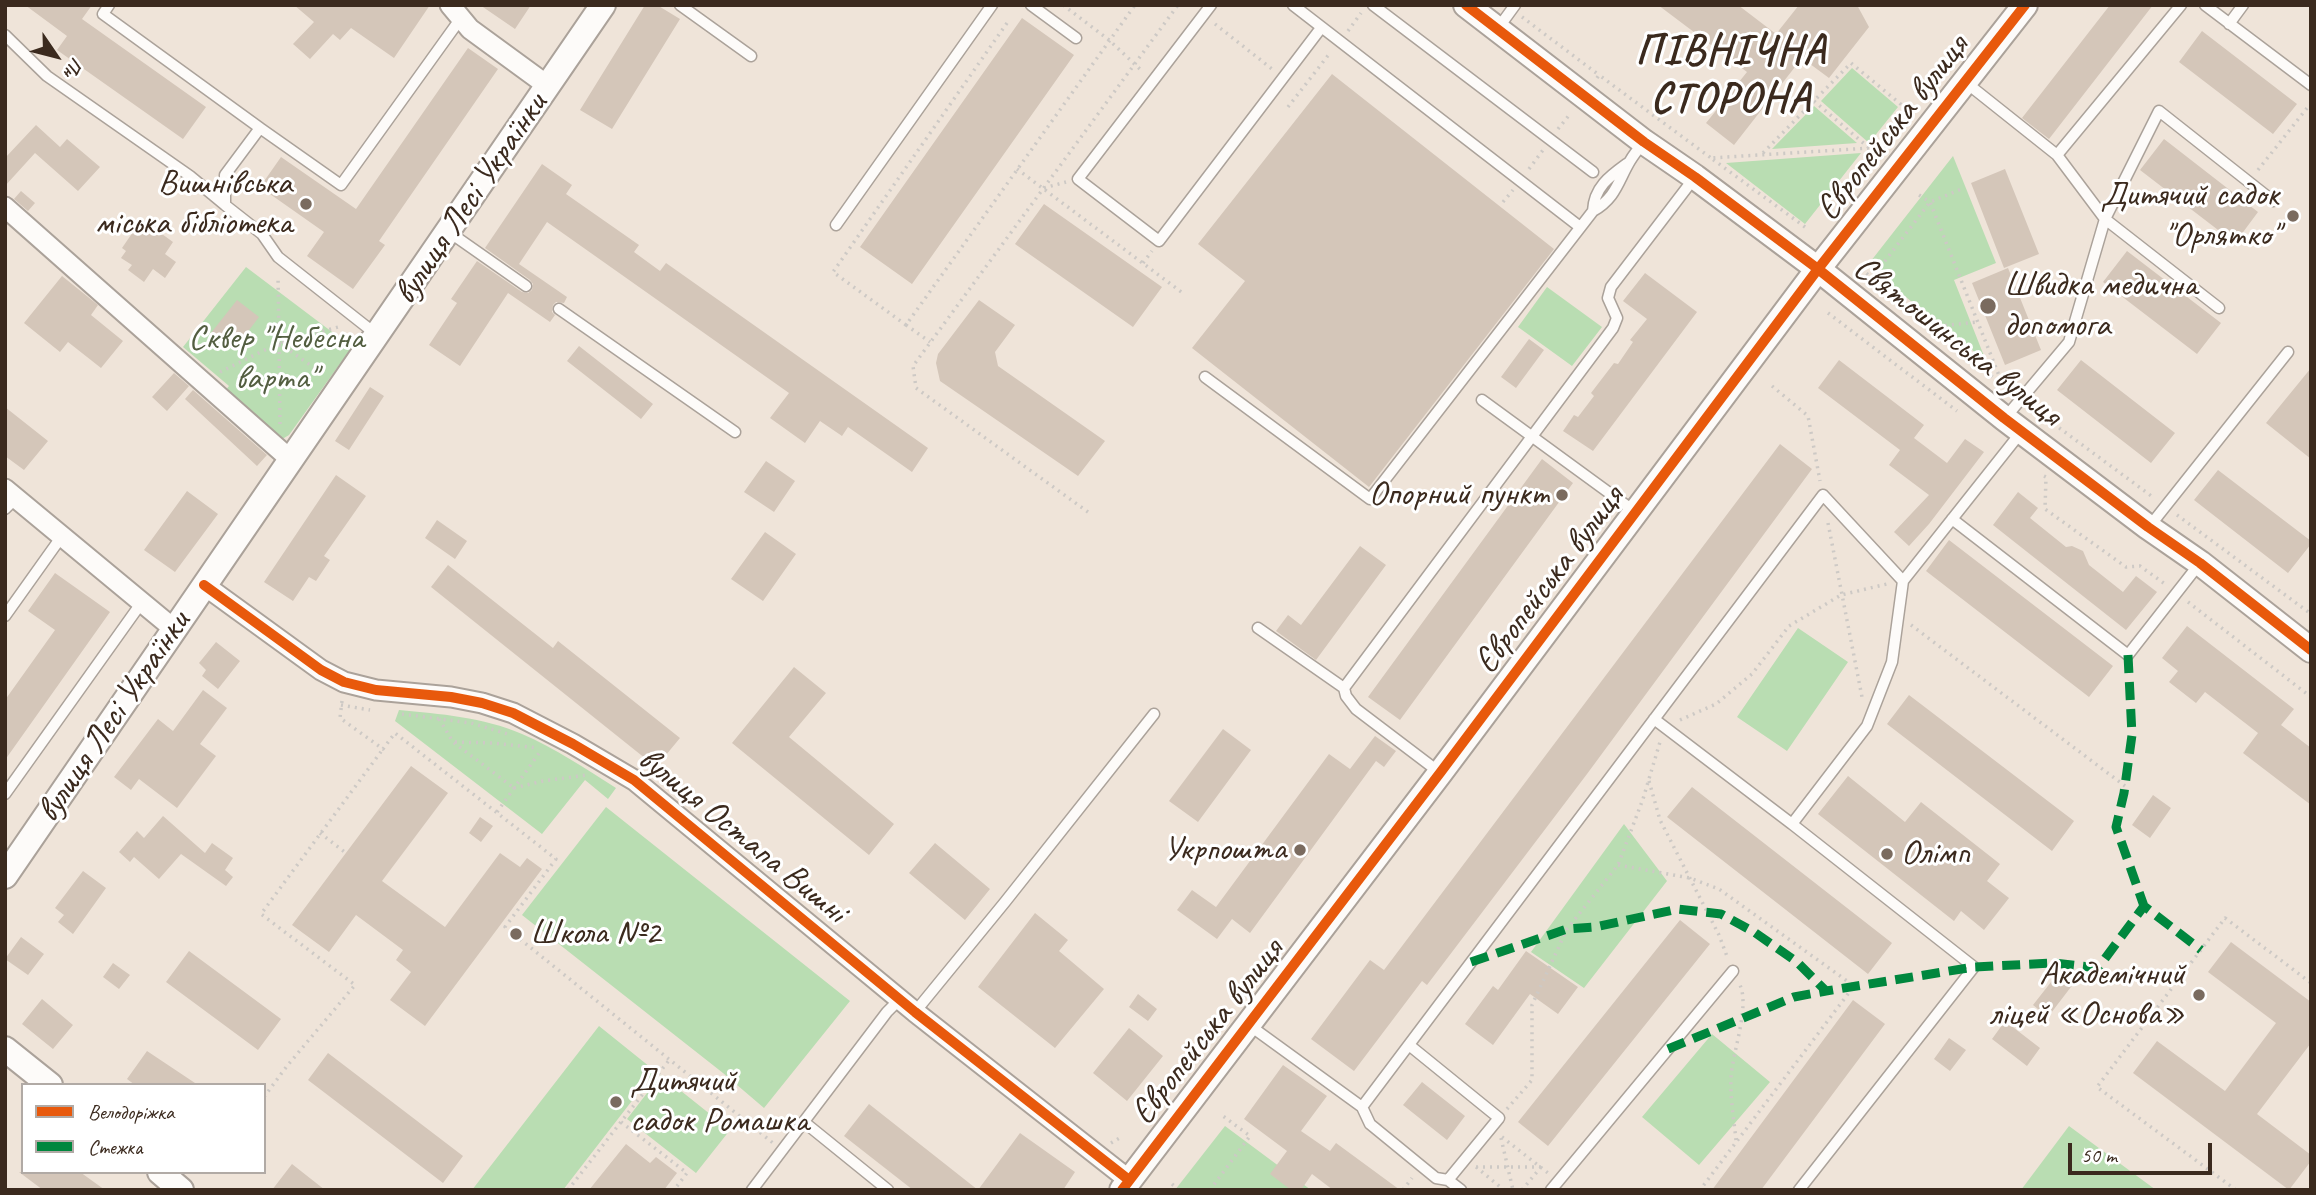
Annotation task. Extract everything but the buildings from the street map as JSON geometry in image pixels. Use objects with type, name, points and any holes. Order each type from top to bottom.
[{"type":"street","name":"вулиця Лесі Українки","points":[[5,876],[204,585],[286,456],[342,387],[368,328],[449,231],[603,5]]},
{"type":"street","name":"Святошинська вулиця","points":[[1466,5],[1644,142],[1695,177],[2015,416],[2148,527],[2311,650]]},
{"type":"street","name":"Європейська вулиця","points":[[1125,1185],[1440,773],[1818,269],[2025,5]]},
{"type":"street","points":[[456,12],[480,36],[548,86]]},
{"type":"street","points":[[5,207],[286,456]]},
{"type":"street","points":[[9,498],[62,536],[174,629]]},
{"type":"street","name":"вулиця Остапа Вишні","points":[[204,585],[320,670],[344,682],[376,690],[451,697],[513,713],[634,780],[1125,1185]]},
{"type":"street","points":[[5,1049],[48,1083]]},
{"type":"street","points":[[162,1174],[181,1190]]},
{"type":"lane","points":[[108,5],[103,14],[341,185],[456,12]]},
{"type":"lane","points":[[680,5],[751,56]]},
{"type":"lane","points":[[836,225],[992,5]]},
{"type":"lane","points":[[1031,5],[1076,38]]},
{"type":"lane","points":[[1211,5],[1078,179],[1159,241],[1321,27]]},
{"type":"lane","points":[[1293,5],[1580,227]]},
{"type":"lane","points":[[1373,5],[1593,172]]},
{"type":"lane","points":[[2057,155],[2181,5]]},
{"type":"lane","points":[[2205,5],[2311,85]]},
{"type":"lane","points":[[2229,24],[2243,5]]},
{"type":"lane","points":[[1497,29],[1513,7]]},
{"type":"lane","points":[[5,35],[47,75],[190,176],[262,234],[278,257],[368,328]]},
{"type":"lane","points":[[1964,81],[2057,155],[2105,219],[2219,308]]},
{"type":"lane","points":[[1792,824],[1867,726],[1892,662],[1903,580],[1952,519],[2015,416],[2069,342],[2105,219],[2159,111],[2273,201]]},
{"type":"lane","points":[[225,205],[225,175],[260,128]]},
{"type":"lane","points":[[1205,377],[1370,499],[1580,227],[1615,191],[1629,162],[1644,142]]},
{"type":"lane","points":[[1440,773],[1356,709],[1346,696],[1345,688],[1616,323],[1615,312],[1608,298],[1611,287],[1695,177]]},
{"type":"lane","points":[[449,231],[526,286]]},
{"type":"lane","points":[[559,309],[735,432]]},
{"type":"lane","points":[[2148,527],[2288,352]]},
{"type":"lane","points":[[1482,400],[1636,513]]},
{"type":"lane","points":[[1362,1107],[1823,495],[1903,580]]},
{"type":"lane","points":[[1952,519],[2128,655],[2200,564]]},
{"type":"lane","points":[[5,616],[62,536]]},
{"type":"lane","points":[[5,794],[142,602]]},
{"type":"lane","points":[[1258,628],[1345,688]]},
{"type":"lane","points":[[915,1012],[1154,714]]},
{"type":"lane","points":[[1654,719],[1974,967],[1800,1190]]},
{"type":"lane","points":[[1551,1190],[1733,971]]},
{"type":"lane","points":[[752,1190],[887,1012],[900,999]]},
{"type":"lane","points":[[1249,1025],[1362,1107],[1370,1124],[1436,1178],[1448,1180],[1461,1190]]},
{"type":"lane","points":[[1409,1045],[1499,1118],[1448,1180]]},
{"type":"lane","points":[[804,1122],[888,1190]]},
{"type":"path","points":[[1063,5],[1155,79]]},
{"type":"path","points":[[906,325],[1135,5]]},
{"type":"path","points":[[1088,512],[916,388],[913,366],[1178,5]]},
{"type":"path","points":[[1513,7],[1599,75],[1805,227]]},
{"type":"path","points":[[1348,31],[1363,11]]},
{"type":"path","points":[[930,343],[833,272],[1007,23]]},
{"type":"path","points":[[1214,23],[1276,73]]},
{"type":"path","points":[[1288,107],[1330,53]]},
{"type":"path","points":[[1762,155],[1850,63],[1903,106]]},
{"type":"path","points":[[1593,82],[1599,75]]},
{"type":"path","points":[[1293,86],[1301,91]]},
{"type":"path","points":[[1711,158],[1870,148],[1814,101]]},
{"type":"path","points":[[2249,182],[2311,103]]},
{"type":"path","points":[[1557,131],[1570,114]]},
{"type":"path","points":[[1528,171],[1544,148]]},
{"type":"path","points":[[1017,169],[1184,295]]},
{"type":"path","points":[[1044,188],[1078,179]]},
{"type":"path","points":[[1503,202],[1515,187]]},
{"type":"path","points":[[1872,278],[1930,202],[1964,188]]},
{"type":"path","points":[[1919,195],[1930,202],[2015,416],[2165,507],[2311,614]]},
{"type":"path","points":[[278,257],[279,343],[286,456]]},
{"type":"path","points":[[1861,269],[2003,385]]},
{"type":"path","points":[[1828,313],[1965,417]]},
{"type":"path","points":[[1931,327],[1977,322]]},
{"type":"path","points":[[202,382],[279,343],[368,328]]},
{"type":"path","points":[[279,343],[342,387]]},
{"type":"path","points":[[1772,386],[1808,416],[1867,726]]},
{"type":"path","points":[[2036,470],[2046,477],[2045,509],[2126,567],[2140,566],[2311,697]]},
{"type":"path","points":[[1499,1118],[1532,1080],[1532,1005],[1567,929],[1618,865],[1665,727],[1716,704],[1752,674],[1790,626],[1841,595],[1903,580]]},
{"type":"path","points":[[1898,616],[2125,786]]},
{"type":"path","points":[[344,682],[340,718],[383,749]]},
{"type":"path","points":[[514,788],[453,742],[439,719],[471,723],[518,737]]},
{"type":"path","points":[[266,1094],[355,985],[261,914],[395,733],[556,859],[505,927],[782,1150]]},
{"type":"path","points":[[453,742],[542,749]]},
{"type":"path","points":[[530,743],[553,755]]},
{"type":"path","points":[[497,812],[542,749]]},
{"type":"path","points":[[576,768],[597,781]]},
{"type":"path","points":[[514,788],[587,775]]},
{"type":"path","points":[[1648,780],[1660,820],[1719,936],[1742,990],[1741,1019],[1731,1079],[1736,1142]]},
{"type":"path","points":[[320,833],[346,853]]},
{"type":"path","points":[[1618,865],[1690,878],[1719,888],[1854,986],[1700,1190]]},
{"type":"path","points":[[2236,1190],[2097,1087],[2225,918],[2311,983]]},
{"type":"path","points":[[568,1190],[670,1059]]},
{"type":"path","points":[[1210,1190],[1250,1136],[1223,1116]]},
{"type":"path","points":[[621,1122],[687,1173],[674,1190]]},
{"type":"path","points":[[1501,1136],[1558,1181]]},
{"type":"path","points":[[1492,1147],[1501,1136]]},
{"type":"path","points":[[1501,1136],[1513,1190]]},
{"type":"path","points":[[1475,1167],[1483,1157]]},
{"type":"path","points":[[1475,1167],[1541,1167]]},
{"type":"path","points":[[1475,1167],[1504,1190]]},
{"type":"path","points":[[1522,1190],[1541,1167]]},
{"type":"path","points":[[1172,1184],[1179,1190]]},
{"type":"green space","points":[[1852,68],[1898,107],[1869,143],[1821,101]]},
{"type":"green space","points":[[1814,106],[1857,143],[1772,149]]},
{"type":"green space","points":[[1861,153],[1805,224],[1726,163]]},
{"type":"green space","points":[[1953,156],[1996,263],[1954,280],[1986,361],[1867,266]]},
{"type":"green space","name":"Сквер \"Небесна варта\"","points":[[246,267],[352,347],[289,435],[284,438],[278,438],[224,392],[229,386],[183,347]]},
{"type":"green space","points":[[1547,287],[1602,327],[1572,366],[1518,327]]},
{"type":"green space","points":[[1798,628],[1848,662],[1787,751],[1737,717]]},
{"type":"green space","points":[[399,710],[461,717],[507,728],[558,752],[616,788],[608,799],[585,780],[542,834],[395,721]]},
{"type":"green space","points":[[606,807],[850,1001],[764,1108],[522,915]]},
{"type":"green space","points":[[1624,824],[1667,881],[1584,988],[1531,952]]},
{"type":"green space","points":[[599,1026],[655,1071],[563,1190],[472,1190]]},
{"type":"green space","points":[[1712,1034],[1770,1082],[1699,1165],[1642,1117]]},
{"type":"green space","points":[[661,1075],[730,1130],[696,1173],[627,1119]]},
{"type":"green space","points":[[1225,1126],[1311,1190],[1175,1190]]},
{"type":"green space","points":[[2069,1126],[2156,1190],[2021,1190]]},
{"type":"marked path","points":[[2128,655],[2132,735],[2116,827],[2144,906]]},
{"type":"marked path","points":[[1471,962],[1567,929],[1595,927],[1678,909],[1721,914],[1754,932],[1797,962],[1826,991],[1974,967],[2053,963],[2098,968],[2144,906],[2201,950]]},
{"type":"marked path","points":[[1668,1049],[1794,997],[1826,991]]},
{"type":"cycle path","points":[[1466,5],[1644,142],[1818,269],[2004,418],[2200,563],[2311,650]]},
{"type":"cycle path","points":[[1122,1190],[1440,773],[1818,269],[2025,5]]},
{"type":"cycle path","points":[[204,585],[321,670],[344,682],[376,690],[451,697],[513,713],[634,780],[915,1012],[1129,1180]]},
{"type":"place","name":"Вишнівська міська бібліотека","points":[[306,204]]},
{"type":"place","name":"Дитячий садок \"Орлятко\"","points":[[2293,216]]},
{"type":"place","name":"Швидка медична допомога","points":[[1988,306]]},
{"type":"place","name":"Опорний пункт","points":[[1562,495]]},
{"type":"place","name":"Укрпошта","points":[[1300,850]]},
{"type":"place","name":"Олімп","points":[[1887,854]]},
{"type":"place","name":"Школа №2","points":[[516,934]]},
{"type":"place","name":"Академічний ліцей «Основа»","points":[[2199,995]]},
{"type":"place","name":"Дитячий садок Ромашка","points":[[616,1102]]},
{"type":"district","name":"ПІВНІЧНА СТОРОНА","points":[[1731,76]]}]
